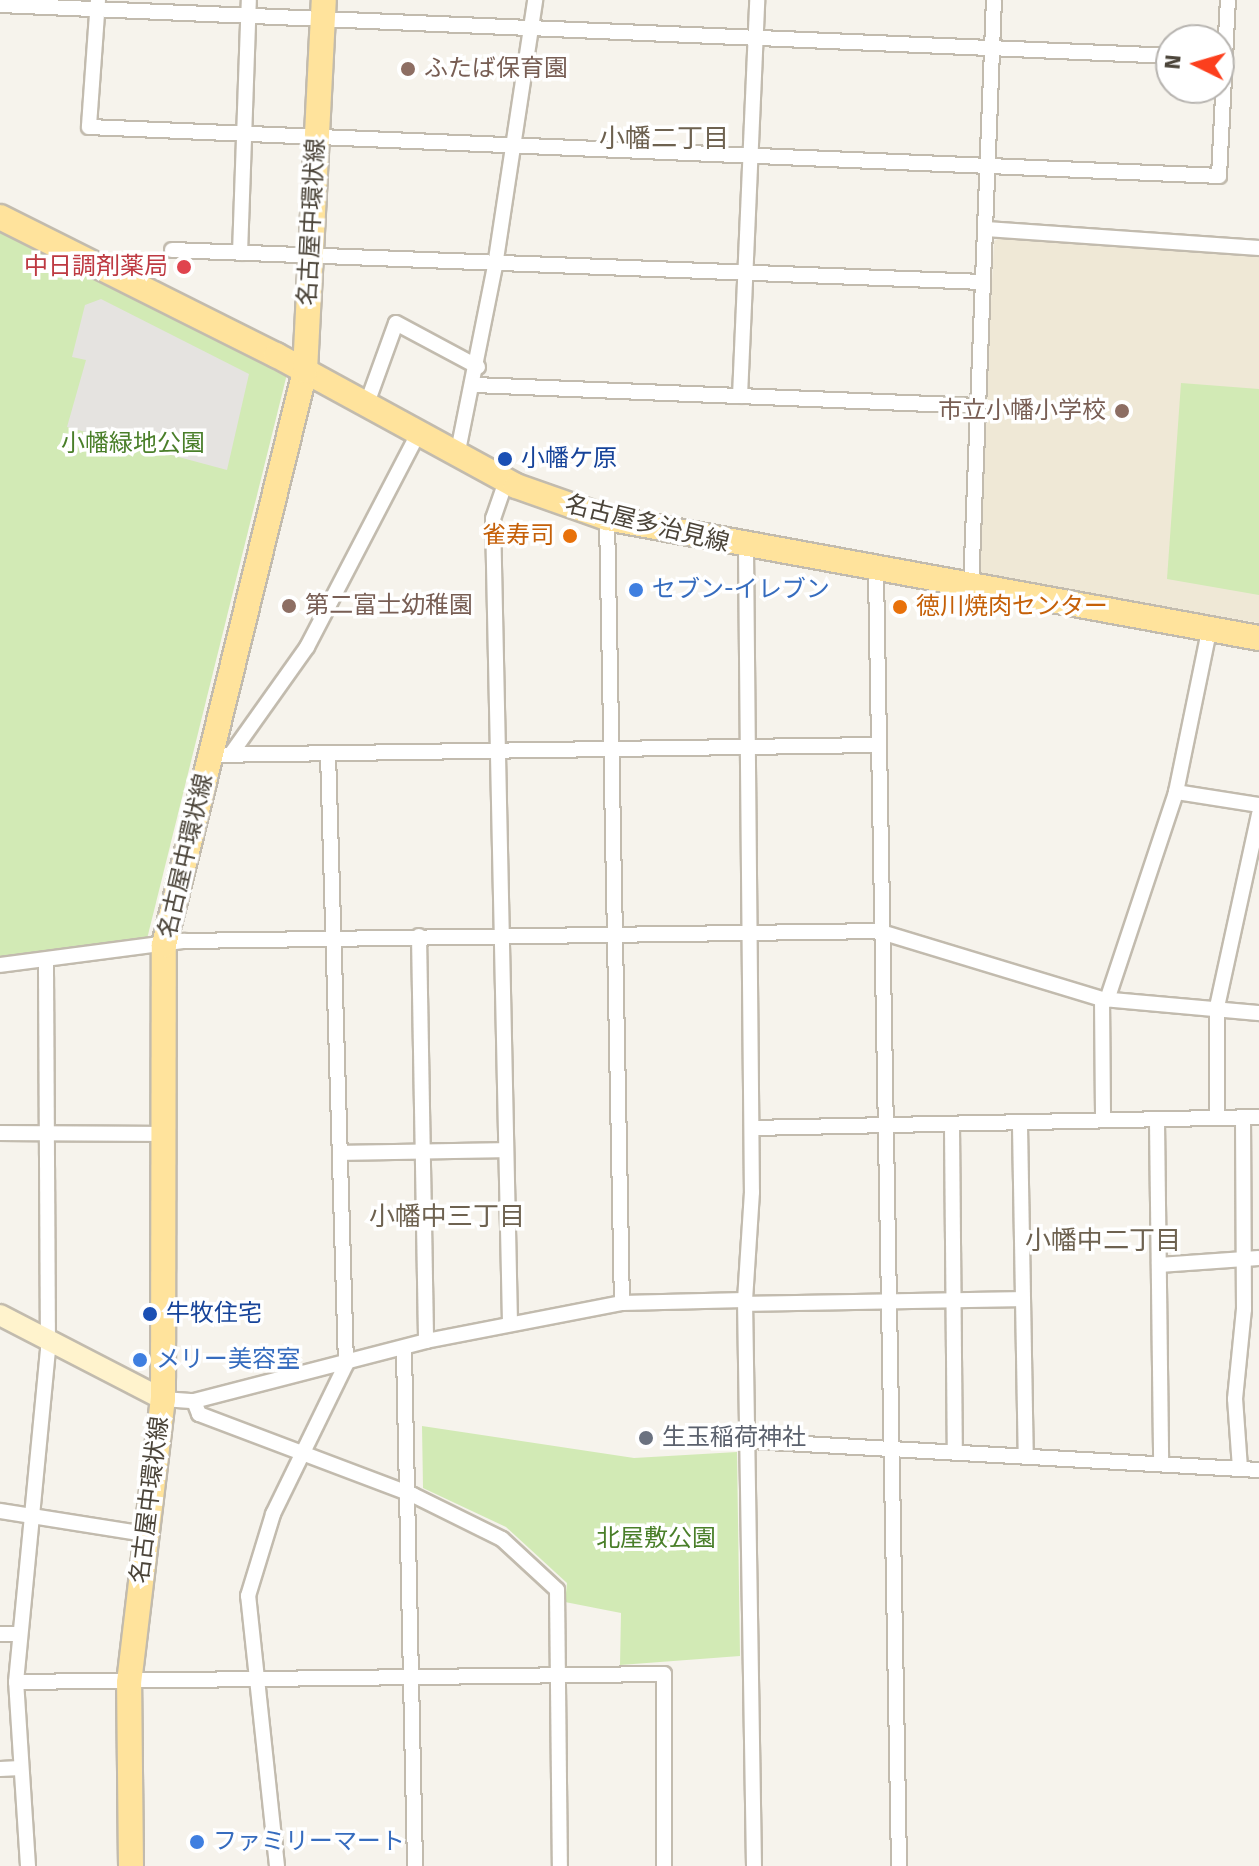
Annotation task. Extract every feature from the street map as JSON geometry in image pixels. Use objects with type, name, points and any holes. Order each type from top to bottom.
[{"type":"main road","name":"名古屋中環状線","points":[[131,1866],[129,1683],[163,1399],[164,945],[221,754],[305,371],[324,9]]},
{"type":"main road","name":"名古屋多治見線","points":[[0,217],[305,371],[417,436],[506,481],[607,518],[746,549],[876,573],[1210,626],[1259,638]]},
{"type":"street","points":[[457,456],[475,385],[535,0]]},
{"type":"street","points":[[740,396],[757,0]]},
{"type":"street","points":[[971,587],[994,0]]},
{"type":"street","points":[[1226,24],[1228,0]]},
{"type":"street","points":[[98,4],[89,127],[513,142],[748,158],[1219,176],[1221,104]]},
{"type":"street","points":[[0,5],[324,9],[532,27],[1155,55]]},
{"type":"street","points":[[240,253],[249,7]]},
{"type":"street","points":[[986,229],[1259,248]]},
{"type":"street","points":[[172,250],[744,277],[983,282]]},
{"type":"street","points":[[366,406],[396,323],[478,367]]},
{"type":"street","points":[[475,385],[978,406]]},
{"type":"street","points":[[221,754],[307,647],[417,436]]},
{"type":"street","points":[[506,481],[493,518],[510,1324]]},
{"type":"street","points":[[607,518],[622,1303]]},
{"type":"street","points":[[746,549],[747,930],[752,1128],[745,1302],[751,1441],[754,1866]]},
{"type":"street","points":[[876,573],[881,1127],[899,1866]]},
{"type":"street","points":[[1103,1119],[1105,1000],[1176,792],[1210,626]]},
{"type":"street","points":[[221,754],[878,745]]},
{"type":"street","points":[[277,1866],[248,1596],[257,1554],[346,1364],[338,938],[328,753]]},
{"type":"street","points":[[1176,792],[1259,805]]},
{"type":"street","points":[[1217,1116],[1217,1007],[1259,814]]},
{"type":"street","points":[[0,965],[164,945],[338,938],[747,930],[878,931],[1105,1000],[1217,1007],[1259,1013]]},
{"type":"street","points":[[419,936],[426,1341]]},
{"type":"street","points":[[28,1866],[16,1682],[29,1516],[48,1339],[46,960]]},
{"type":"street","points":[[752,1128],[1020,1126],[1103,1119],[1157,1122],[1217,1116],[1259,1117]]},
{"type":"street","points":[[1240,1468],[1235,1399],[1243,1258],[1243,1119]]},
{"type":"street","points":[[1157,1122],[1161,1462]]},
{"type":"street","points":[[1020,1126],[1020,1299],[1026,1456]]},
{"type":"street","points":[[952,1127],[955,1452]]},
{"type":"street","points":[[0,1133],[164,1134]]},
{"type":"street","points":[[342,1153],[506,1150]]},
{"type":"street","points":[[1159,1265],[1259,1258]]},
{"type":"street","points":[[0,1315],[163,1399],[194,1401],[404,1352],[426,1341],[622,1303],[886,1304],[1020,1299]]},
{"type":"street","points":[[404,1352],[413,1495],[411,1679],[415,1866]]},
{"type":"street","points":[[194,1401],[199,1414],[413,1495],[502,1539],[557,1590],[554,1677],[560,1866]]},
{"type":"street","points":[[751,1441],[1161,1462],[1259,1470]]},
{"type":"street","points":[[0,1511],[146,1534]]},
{"type":"street","points":[[0,1634],[20,1634]]},
{"type":"street","points":[[16,1682],[664,1674],[664,1866]]},
{"type":"street","points":[[0,1769],[21,1768]]},
{"type":"shaded area","name":"市立小幡小学校","points":[[1004,236],[1259,256],[1259,623],[983,577],[978,565],[994,241]]},
{"type":"shaded area","points":[[101,299],[249,374],[227,470],[67,427],[86,360],[72,357],[85,305]]},
{"type":"green space","name":"小幡緑地公園","points":[[0,226],[287,374],[146,943],[0,959]]},
{"type":"green space","points":[[1181,383],[1259,389],[1259,595],[1167,579]]},
{"type":"green space","name":"北屋敷公園","points":[[422,1426],[634,1458],[737,1452],[740,1656],[620,1665],[621,1613],[565,1602],[567,1583],[506,1527],[423,1488]]},
{"type":"place","name":"ふたば保育園","points":[[408,69]]},
{"type":"place","name":"中日調剤薬局","points":[[184,267]]},
{"type":"place","name":"市立小幡小学校","points":[[1122,411]]},
{"type":"place","name":"小幡ケ原","points":[[505,459]]},
{"type":"place","name":"雀寿司","points":[[570,536]]},
{"type":"place","name":"セブン-イレブン","points":[[636,590]]},
{"type":"place","name":"第二富士幼稚園","points":[[289,606]]},
{"type":"place","name":"徳川焼肉センター","points":[[900,607]]},
{"type":"place","name":"牛牧住宅","points":[[150,1314]]},
{"type":"place","name":"メリー美容室","points":[[140,1360]]},
{"type":"place","name":"生玉稲荷神社","points":[[646,1438]]},
{"type":"place","name":"ファミリーマート","points":[[197,1842]]},
{"type":"district","name":"小幡二丁目","points":[[664,139]]},
{"type":"district","name":"小幡中三丁目","points":[[447,1217]]},
{"type":"district","name":"小幡中二丁目","points":[[1103,1241]]}]
